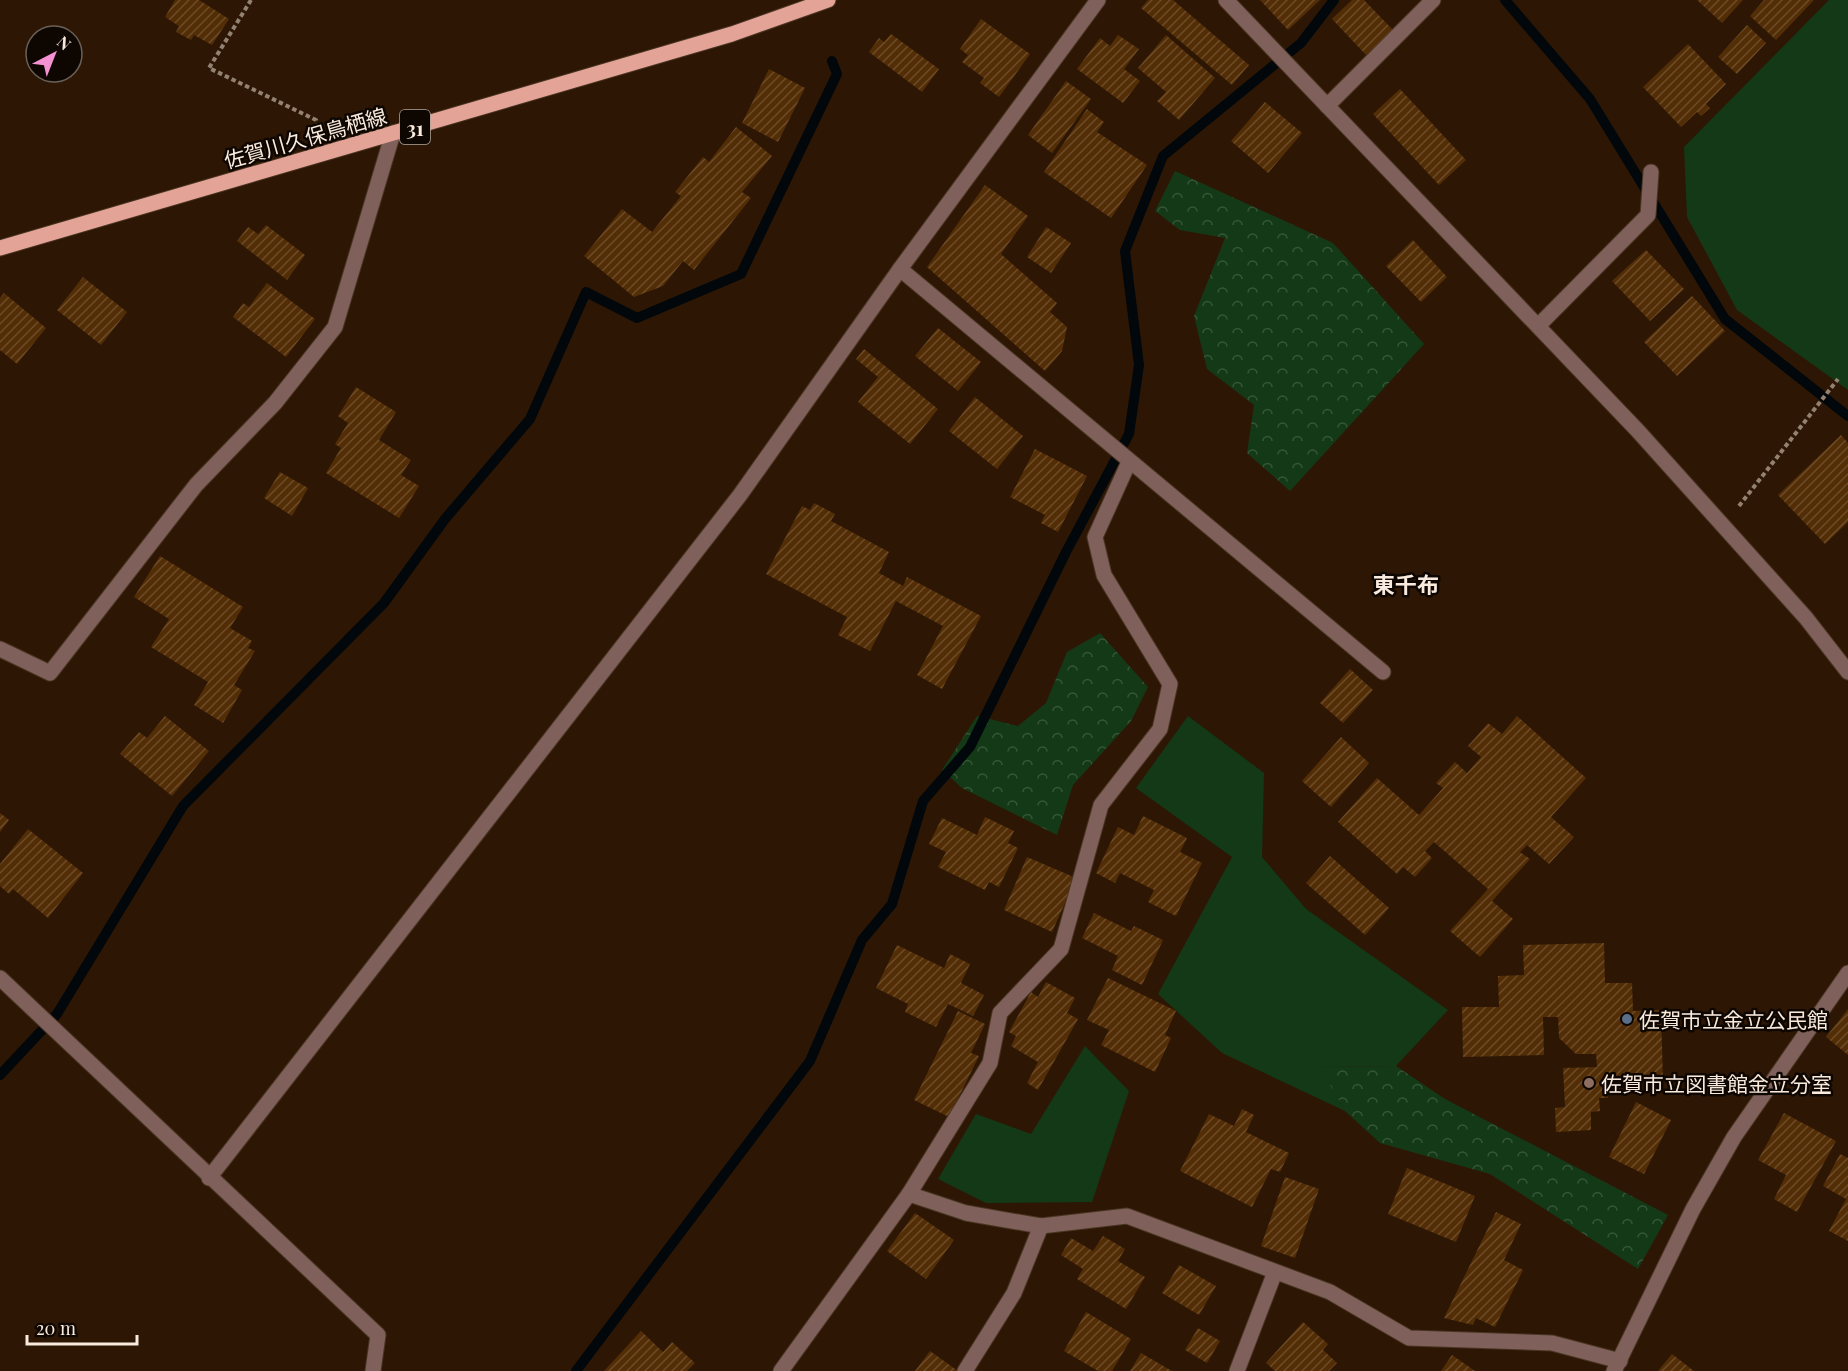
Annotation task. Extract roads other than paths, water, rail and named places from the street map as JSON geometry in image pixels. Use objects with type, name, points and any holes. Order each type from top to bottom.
[{"type":"main road","name":"佐賀川久保鳥栖線","points":[[0,248],[732,34],[828,0]]},
{"type":"street","points":[[208,1178],[740,495],[900,269],[1098,0]]},
{"type":"street","points":[[1226,0],[1638,431],[1806,618],[1848,672]]},
{"type":"street","points":[[1327,106],[1433,0]]},
{"type":"street","points":[[0,649],[50,673],[196,485],[275,403],[335,327],[393,133]]},
{"type":"street","points":[[1538,326],[1648,215],[1651,172]]},
{"type":"street","points":[[900,269],[1383,672]]},
{"type":"street","points":[[781,1371],[909,1194],[990,1063],[1000,1013],[1061,949],[1101,805],[1160,729],[1170,684],[1104,575],[1095,537],[1129,462]]},
{"type":"street","points":[[909,1194],[966,1213],[1041,1226],[1127,1216],[1330,1292],[1409,1338],[1552,1343],[1617,1366],[1693,1209],[1734,1137],[1848,973]]},
{"type":"street","points":[[0,978],[208,1178],[378,1335],[373,1371]]},
{"type":"street","points":[[966,1371],[1014,1293],[1041,1226]]},
{"type":"street","points":[[1237,1371],[1275,1272]]},
{"type":"waterway","points":[[576,1371],[810,1061],[862,940],[892,904],[923,801],[970,747],[1066,552],[1129,434],[1139,365],[1125,251],[1163,156],[1301,43],[1334,0]]},
{"type":"waterway","points":[[1505,0],[1590,99],[1725,319],[1848,416]]},
{"type":"waterway","points":[[0,1075],[57,1014],[183,806],[384,603],[445,519],[530,419],[586,292],[637,318],[741,274],[837,74],[832,61]]},
{"type":"place","name":"佐賀市立金立公民館","points":[[1627,1019]]},
{"type":"place","name":"佐賀市立図書館金立分室","points":[[1589,1083]]},
{"type":"district","name":"東千布","points":[[1406,584]]}]
